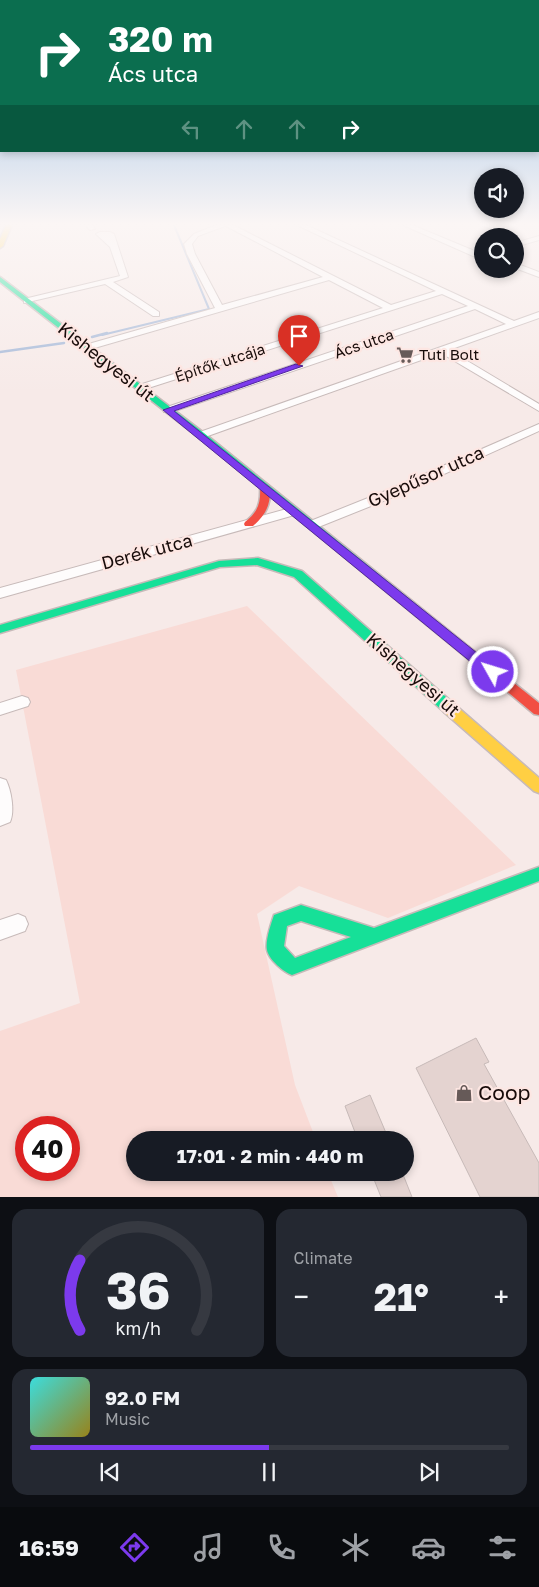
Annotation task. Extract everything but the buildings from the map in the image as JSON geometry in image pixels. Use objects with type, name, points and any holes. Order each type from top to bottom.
[{"type":"street","name":"Kishegyesi út","points":[[2,281],[201,435],[539,710]]},
{"type":"street","points":[[27,301],[106,281],[156,314]]},
{"type":"street","points":[[125,281],[131,297]]},
{"type":"street","points":[[204,281],[215,302],[221,308]]},
{"type":"street","points":[[88,347],[316,281]]},
{"type":"street","points":[[337,281],[390,308]]},
{"type":"street","points":[[421,281],[514,324]]},
{"type":"street","points":[[116,287],[127,286]]},
{"type":"street","name":"Építők utcája","points":[[139,388],[443,291]]},
{"type":"street","name":"Ács utca","points":[[168,410],[475,306]]},
{"type":"street","points":[[201,435],[539,315]]},
{"type":"street","points":[[443,350],[539,408]]},
{"type":"street","name":"Gyepűsor utca","points":[[312,525],[387,496],[539,426]]},
{"type":"street","points":[[249,524],[266,507],[265,487]]},
{"type":"street","name":"Derék utca","points":[[0,593],[294,511]]},
{"type":"street","name":"Derék utca","points":[[0,629],[219,564],[258,561],[284,569]]},
{"type":"street","name":"Kishegyesi út","points":[[284,569],[298,574],[539,787]]},
{"type":"street","points":[[0,708],[22,702]]},
{"type":"street","points":[[0,785],[4,816],[0,818]]},
{"type":"street","points":[[372,935],[301,913],[280,921],[275,948],[292,967],[372,935],[539,874]]},
{"type":"shaded area","points":[[247,606],[516,865],[388,918],[299,886],[257,914],[295,1085],[313,1131],[126,1131],[126,1181],[331,1181],[338,1197],[0,1197],[0,1031],[80,1003],[16,670]]},
{"type":"waterway","points":[[102,335],[209,309],[197,281]]},
{"type":"waterway","points":[[92,337],[107,333]]},
{"type":"waterway","points":[[0,352],[64,343]]},
{"type":"traffic: fast","points":[[2,281],[201,435],[465,650]]},
{"type":"traffic: fast","points":[[0,629],[219,564],[258,561],[298,574],[449,708]]},
{"type":"traffic: fast","points":[[372,935],[301,913],[280,921],[275,949],[292,967],[539,874]]},
{"type":"traffic: slow","points":[[449,708],[539,787]]},
{"type":"traffic: jam","points":[[249,524],[258,516],[265,504],[265,487]]},
{"type":"traffic: jam","points":[[465,650],[539,710]]},
{"type":"place","name":"Tuti Bolt","points":[[405,355]]},
{"type":"place","name":"Coop","points":[[464,1093]]},
{"type":"route","points":[[299,366],[168,410],[493,672]]}]
